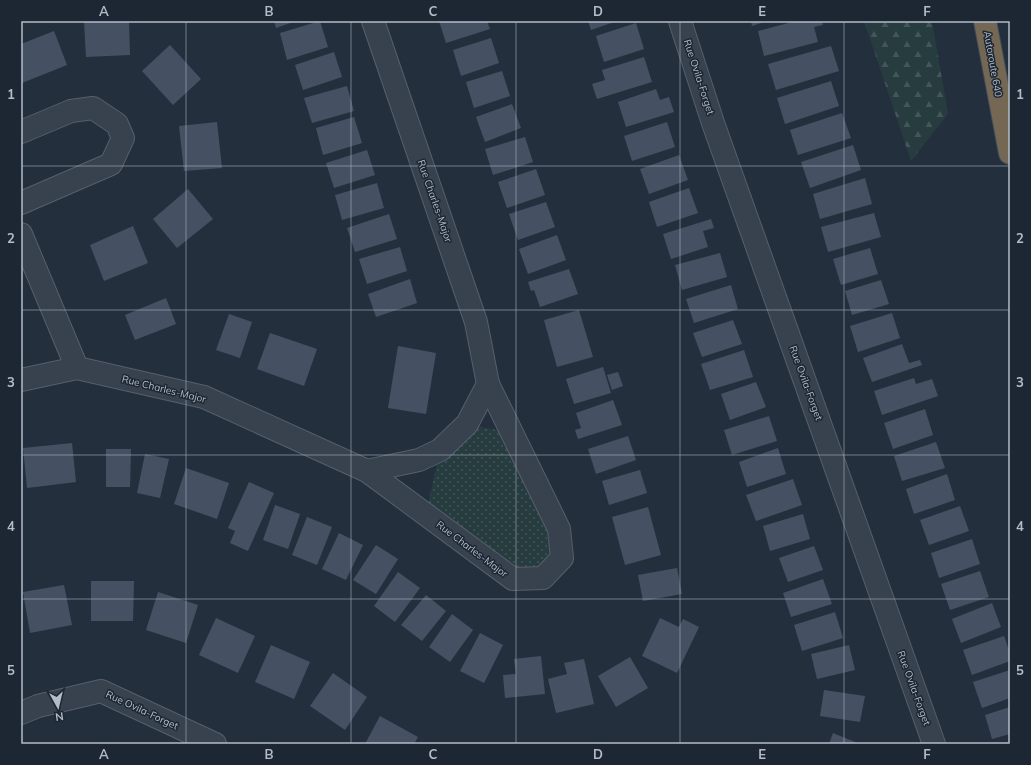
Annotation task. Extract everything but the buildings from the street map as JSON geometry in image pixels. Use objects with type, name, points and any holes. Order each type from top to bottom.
[{"type":"highway","name":"Autoroute 640","points":[[985,21],[1010,153]]},
{"type":"street","name":"Rue Charles-Major","points":[[21,380],[77,368],[204,397],[367,471],[513,579],[543,578],[562,558],[559,529],[488,384],[476,322],[374,21]]},
{"type":"street","name":"Rue Ovila-Forget","points":[[680,21],[713,123],[934,744]]},
{"type":"street","points":[[21,132],[71,111],[93,108],[117,124],[123,138],[111,164],[21,203]]},
{"type":"street","points":[[21,234],[77,368]]},
{"type":"street","points":[[367,471],[419,460],[440,450],[466,424],[488,384]]},
{"type":"street","name":"Rue Ovila-Forget","points":[[21,713],[38,706],[101,691],[215,744]]},
{"type":"green space","points":[[864,21],[932,21],[948,114],[911,161]]},
{"type":"green space","points":[[467,424],[512,433],[562,558],[513,579],[426,514],[440,450]]}]
